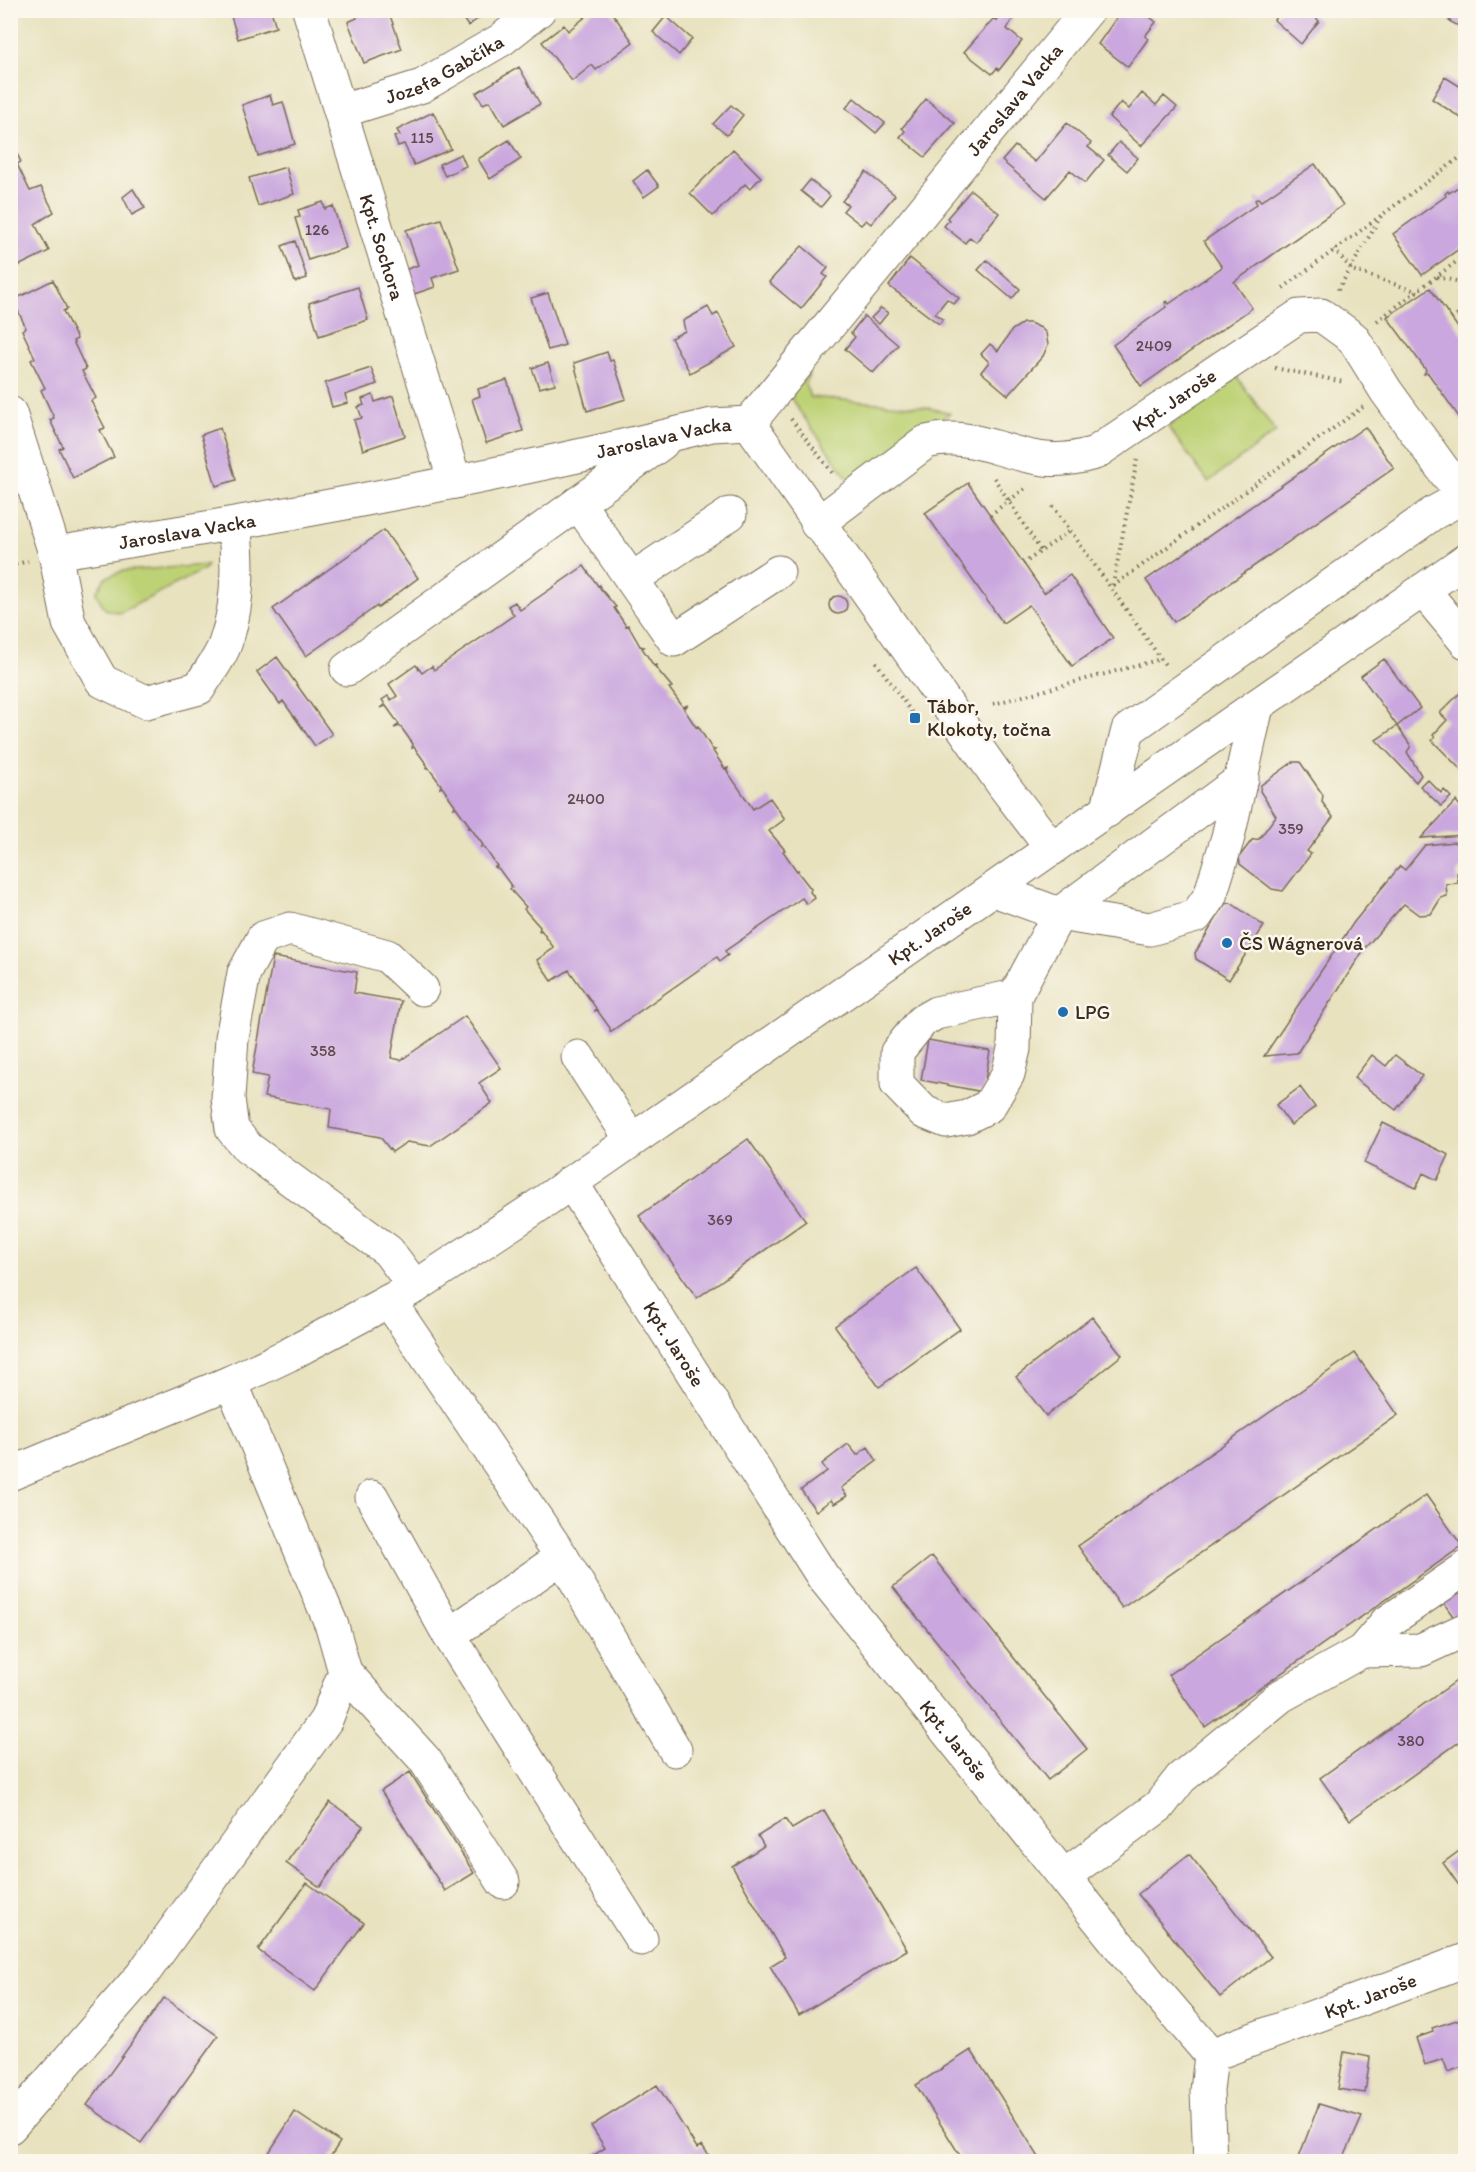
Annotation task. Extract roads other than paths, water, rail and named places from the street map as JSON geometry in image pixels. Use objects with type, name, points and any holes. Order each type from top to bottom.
[{"type":"street","name":"Kpt. Sochora","points":[[309,10],[455,482]]},
{"type":"street","name":"Jozefa Gabčíka","points":[[342,111],[422,86],[501,40],[539,10]]},
{"type":"street","name":"Jaroslava Vacka","points":[[55,553],[234,525],[455,482],[712,425],[749,423],[1088,10]]},
{"type":"street","name":"Kpt. Jaroše","points":[[817,524],[926,442],[944,438],[961,438],[1043,458],[1072,460],[1095,453],[1233,360],[1310,316],[1353,338],[1386,391],[1447,475],[1466,494]]},
{"type":"street","points":[[10,413],[55,553],[69,623],[102,681],[146,702],[199,688],[225,645],[238,556],[234,525]]},
{"type":"street","points":[[749,423],[779,463],[817,524],[1004,786],[1052,849]]},
{"type":"street","points":[[347,669],[673,435]]},
{"type":"street","points":[[1107,811],[1128,730],[1432,514],[1466,494]]},
{"type":"street","points":[[578,503],[674,640],[778,572]]},
{"type":"street","points":[[632,579],[730,514]]},
{"type":"street","name":"Kpt. Jaroše","points":[[10,1474],[231,1383],[402,1294],[571,1182],[1466,560]]},
{"type":"street","points":[[1423,590],[1466,642]]},
{"type":"street","points":[[994,890],[1059,914],[1150,929],[1196,916],[1210,896],[1242,779],[1257,706]]},
{"type":"street","points":[[1015,996],[1059,914],[1242,779]]},
{"type":"street","points":[[422,989],[387,956],[290,929],[263,938],[244,973],[232,1038],[228,1098],[232,1129],[248,1148],[388,1251],[402,1294],[562,1557],[675,1750]]},
{"type":"street","points":[[578,1057],[631,1139]]},
{"type":"street","name":"Kpt. Jaroše","points":[[571,1182],[823,1577],[1211,2055],[1466,1960]]},
{"type":"street","points":[[231,1383],[332,1626],[345,1672],[425,1760],[503,1882]]},
{"type":"street","points":[[372,1497],[448,1635],[641,1939]]},
{"type":"street","points":[[448,1635],[562,1557]]},
{"type":"street","points":[[1064,1876],[1159,1806],[1180,1778],[1281,1696],[1362,1651],[1386,1623],[1466,1568]]},
{"type":"street","points":[[1362,1651],[1421,1650],[1462,1631]]},
{"type":"street","points":[[10,2127],[149,1965],[326,1720],[345,1672]]},
{"type":"street","points":[[1210,2162],[1207,2091],[1211,2055]]},
{"type":"place","name":"Tábor, Klokoty, točna","points":[[915,718]]},
{"type":"place","name":"ČS Wágnerová","points":[[1227,943]]},
{"type":"place","name":"LPG","points":[[1063,1012]]}]
